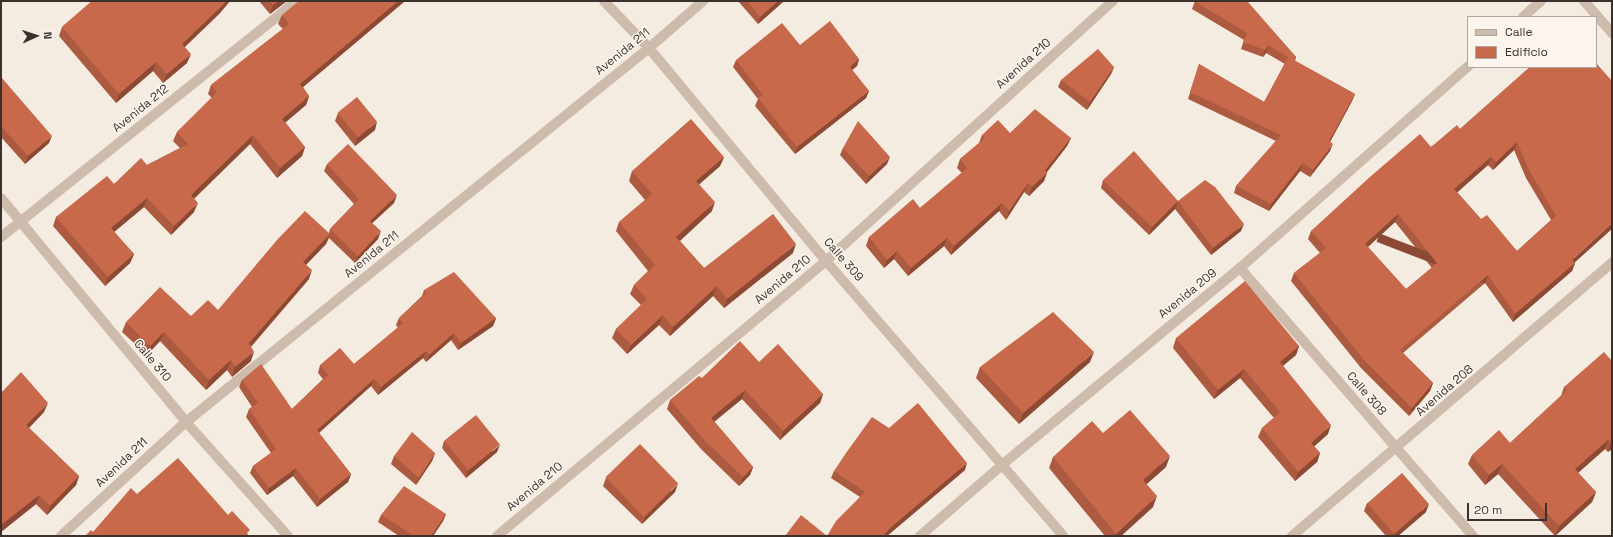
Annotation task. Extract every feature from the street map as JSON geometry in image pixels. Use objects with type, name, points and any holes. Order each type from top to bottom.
[{"type":"street","name":"Avenida 212","points":[[1,237],[297,1]]},
{"type":"street","name":"Calle 309","points":[[604,1],[649,48],[826,261],[1003,464],[1063,536]]},
{"type":"street","name":"Avenida 211","points":[[61,536],[186,422],[649,48],[703,1]]},
{"type":"street","name":"Avenida 210","points":[[497,536],[826,261],[1113,1]]},
{"type":"street","points":[[1524,16],[1541,1]]},
{"type":"street","points":[[1584,1],[1612,33]]},
{"type":"street","name":"Avenida 209","points":[[920,536],[1003,464],[1240,268],[1467,67]]},
{"type":"street","name":"Calle 310","points":[[1,198],[186,422],[288,536]]},
{"type":"street","name":"Avenida 208","points":[[1292,536],[1397,449],[1612,263]]},
{"type":"street","name":"Calle 308","points":[[1240,268],[1473,536]]},
{"type":"building","points":[[92,1],[226,1],[182,44],[191,54],[167,74],[156,62],[119,94],[62,27]]},
{"type":"building","points":[[270,1],[279,1],[273,5]]},
{"type":"building","points":[[299,1],[398,1],[300,84],[309,96],[282,119],[305,147],[280,168],[253,135],[191,195],[198,203],[174,226],[147,198],[111,228],[134,254],[108,277],[56,217],[107,176],[114,184],[141,158],[147,165],[188,144],[177,132],[217,92],[211,85],[289,24],[282,15]]},
{"type":"building","points":[[747,1],[778,1],[760,17]]},
{"type":"building","points":[[1194,1],[1249,1],[1248,2],[1296,57],[1294,60],[1355,94],[1329,141],[1333,144],[1313,170],[1303,163],[1271,204],[1236,186],[1281,135],[1190,92],[1199,64],[1264,102],[1288,57],[1268,45],[1265,50],[1243,42],[1247,33]]},
{"type":"building","points":[[830,21],[859,59],[850,67],[869,91],[797,147],[758,98],[763,95],[736,60],[782,23],[800,45]]},
{"type":"building","points":[[1098,49],[1114,67],[1090,102],[1061,80]]},
{"type":"building","points":[[1597,64],[1612,81],[1612,223],[1572,260],[1575,263],[1515,314],[1488,275],[1400,350],[1433,383],[1412,408],[1364,360],[1294,273],[1326,248],[1311,231],[1371,176],[1420,134],[1431,147],[1457,125],[1460,129],[1529,68],[1597,68]],"holes":[[[1517,142],[1529,170],[1556,216],[1517,251],[1487,215],[1481,219],[1454,189],[1491,157],[1496,162]],[[1398,214],[1437,263],[1406,289],[1365,244]]]},
{"type":"building","points":[[1,77],[52,136],[28,156],[1,126]]},
{"type":"building","points":[[357,97],[377,122],[358,138],[338,113]]},
{"type":"building","points":[[1035,109],[1071,138],[1045,170],[1047,173],[1032,187],[1028,183],[1009,211],[1002,203],[954,246],[947,238],[911,268],[897,251],[887,260],[869,237],[913,199],[920,208],[967,168],[960,159],[985,138],[982,135],[998,120],[1010,133]]},
{"type":"building","points":[[691,119],[724,157],[696,181],[715,202],[676,237],[704,268],[773,214],[796,244],[727,299],[717,286],[673,327],[663,315],[631,345],[616,329],[647,299],[634,285],[655,265],[619,222],[652,194],[632,171]]},
{"type":"building","points":[[858,121],[890,157],[869,176],[843,148]]},
{"type":"building","points":[[348,144],[397,195],[370,221],[381,231],[358,256],[330,229],[359,199],[327,164]]},
{"type":"building","points":[[1134,151],[1178,201],[1152,227],[1103,180]]},
{"type":"building","points":[[1205,180],[1215,187],[1244,224],[1213,248],[1178,201]]},
{"type":"building","points":[[305,211],[330,234],[303,262],[312,270],[249,343],[254,352],[235,367],[231,360],[209,380],[164,332],[150,346],[126,322],[160,287],[191,316],[208,300],[218,310],[277,240]]},
{"type":"building","points":[[454,272],[496,318],[461,343],[454,333],[429,355],[426,351],[381,387],[374,379],[317,430],[351,474],[320,499],[296,468],[269,488],[253,466],[276,449],[249,409],[258,403],[242,380],[261,364],[292,409],[328,375],[320,365],[340,348],[354,364],[403,323],[399,318],[426,293],[424,290]]},
{"type":"building","points":[[1245,281],[1299,346],[1280,362],[1331,425],[1311,443],[1320,453],[1298,472],[1262,428],[1280,412],[1244,369],[1218,390],[1176,338]]},
{"type":"building","points":[[1053,312],[1094,352],[1023,413],[980,367]]},
{"type":"building","points":[[740,341],[759,362],[778,344],[823,394],[783,431],[745,390],[711,418],[753,467],[743,477],[704,440],[670,400],[699,376],[702,378]]},
{"type":"building","points":[[1604,352],[1612,361],[1612,442],[1609,439],[1575,469],[1596,492],[1559,526],[1502,464],[1489,475],[1472,455],[1499,430],[1510,443],[1567,390],[1564,387]]},
{"type":"building","points":[[21,372],[48,403],[26,425],[79,476],[50,506],[39,495],[1,525],[1,393]]},
{"type":"building","points":[[918,403],[967,463],[890,528],[883,536],[827,536],[836,521],[865,492],[834,471],[846,453],[872,417],[889,428]]},
{"type":"building","points":[[1130,410],[1170,456],[1143,480],[1157,496],[1116,534],[1053,457],[1092,421],[1103,433]]},
{"type":"building","points":[[476,415],[500,445],[468,470],[444,441]]},
{"type":"building","points":[[412,432],[435,453],[419,478],[394,456]]},
{"type":"building","points":[[640,444],[678,484],[644,517],[605,477]]},
{"type":"building","points":[[178,458],[228,515],[232,511],[250,530],[247,533],[249,536],[85,536],[91,530],[93,532],[131,488],[137,494]]},
{"type":"building","points":[[1402,473],[1429,504],[1394,534],[1367,503]]},
{"type":"building","points":[[404,486],[446,514],[431,536],[414,536],[381,515]]},
{"type":"building","points":[[801,515],[827,536],[785,536]]}]
